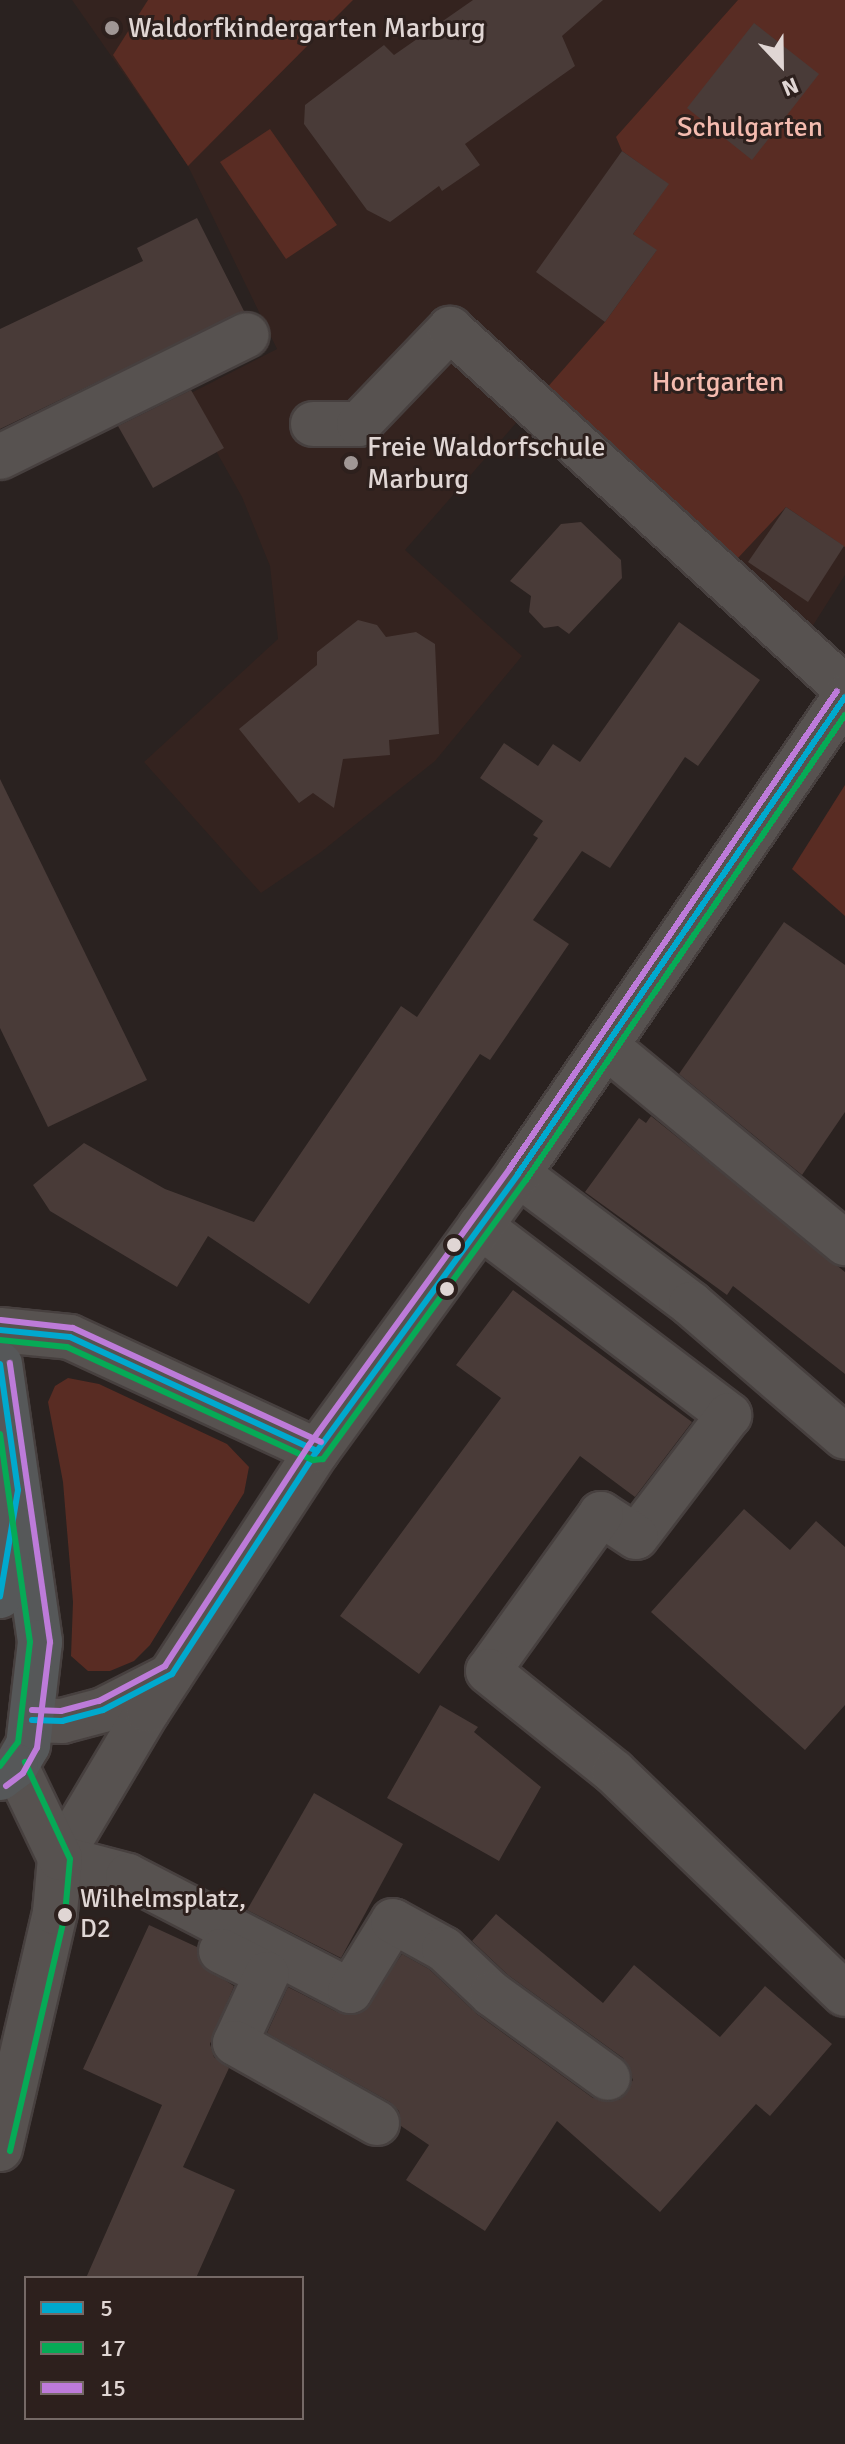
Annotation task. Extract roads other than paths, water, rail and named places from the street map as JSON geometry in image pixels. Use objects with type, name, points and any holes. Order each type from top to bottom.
[{"type":"main road","points":[[0,1364],[40,1642],[28,1745],[8,1772]]},
{"type":"main road","points":[[0,1596],[18,1490]]},
{"type":"street","points":[[313,424],[359,424],[450,329],[845,688]]},
{"type":"street","points":[[0,457],[247,335]]},
{"type":"street","points":[[0,2149],[55,1912],[60,1858],[172,1674],[317,1451],[518,1174],[845,697]]},
{"type":"street","points":[[606,1046],[845,1243]]},
{"type":"street","points":[[518,1174],[691,1304],[845,1437]]},
{"type":"street","points":[[480,1226],[729,1415],[636,1537],[601,1514],[488,1671],[614,1772],[845,1994]]},
{"type":"street","points":[[0,1330],[70,1337],[317,1451]]},
{"type":"street","points":[[32,1720],[62,1721],[103,1710],[172,1674]]},
{"type":"street","points":[[8,1772],[60,1858],[142,1912],[267,1974],[235,2043],[377,2123]]},
{"type":"street","points":[[60,1858],[128,1876],[350,1991],[393,1921],[444,1949],[492,1994],[608,2078]]},
{"type":"place","name":"Waldorfkindergarten Marburg","points":[[112,28]]},
{"type":"place","name":"Freie Waldorfschule Marburg","points":[[351,463]]},
{"type":"place","name":"Wilhelmsplatz, D2","points":[[65,1915]]},
{"type":"park label","name":"Schulgarten","points":[[750,127]]},
{"type":"park label","name":"Hortgarten","points":[[718,382]]}]
